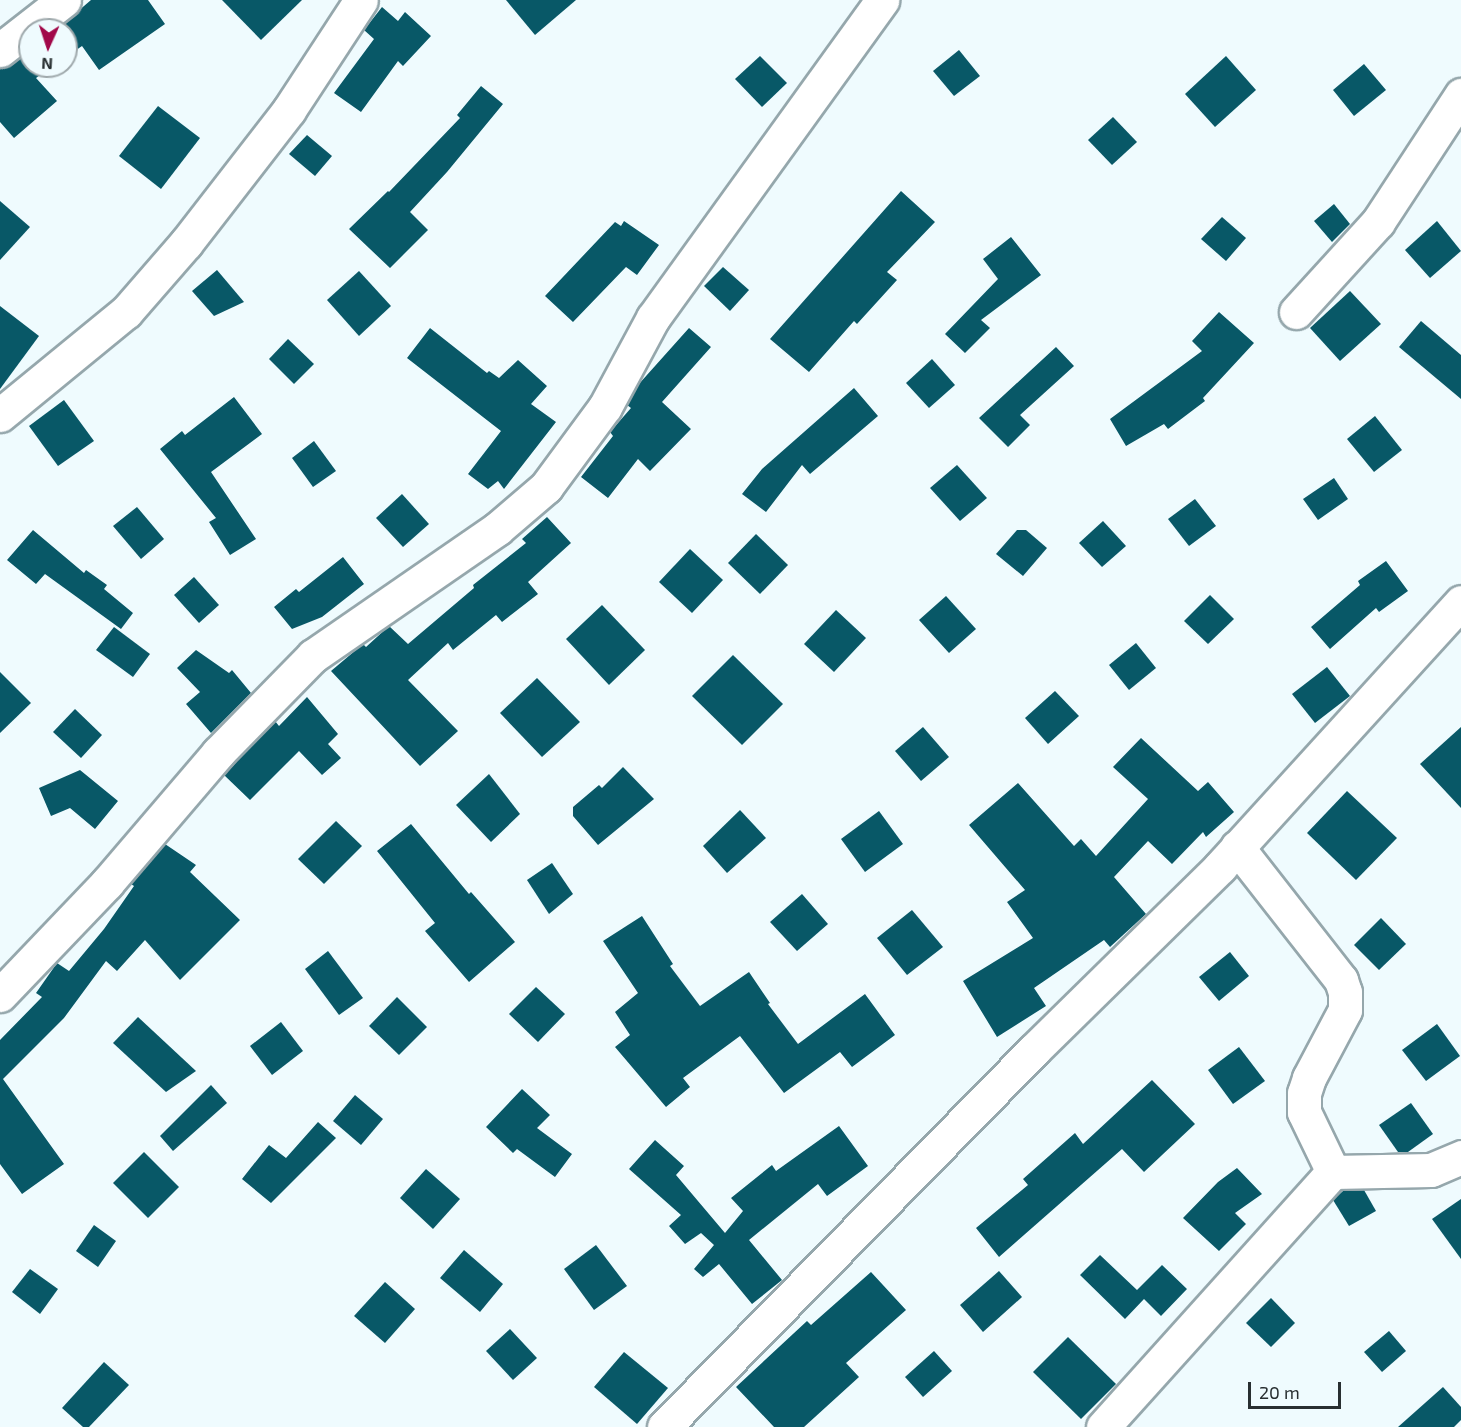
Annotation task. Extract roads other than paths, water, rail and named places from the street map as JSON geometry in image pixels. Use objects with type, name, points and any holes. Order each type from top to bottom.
[{"type":"street","points":[[0,50],[64,0]]},
{"type":"street","points":[[0,415],[126,312],[179,252],[289,110],[361,0]]},
{"type":"street","points":[[0,995],[107,883],[218,753],[313,656],[497,529],[546,487],[605,407],[653,318],[882,0]]},
{"type":"street","points":[[1296,312],[1378,222],[1461,95]]},
{"type":"street","points":[[664,1427],[1236,847],[1461,602]]},
{"type":"street","points":[[1236,847],[1341,980],[1345,992],[1345,1010],[1309,1078],[1304,1093],[1304,1112],[1333,1172]]},
{"type":"street","points":[[1103,1427],[1333,1172],[1431,1170],[1461,1157]]}]
